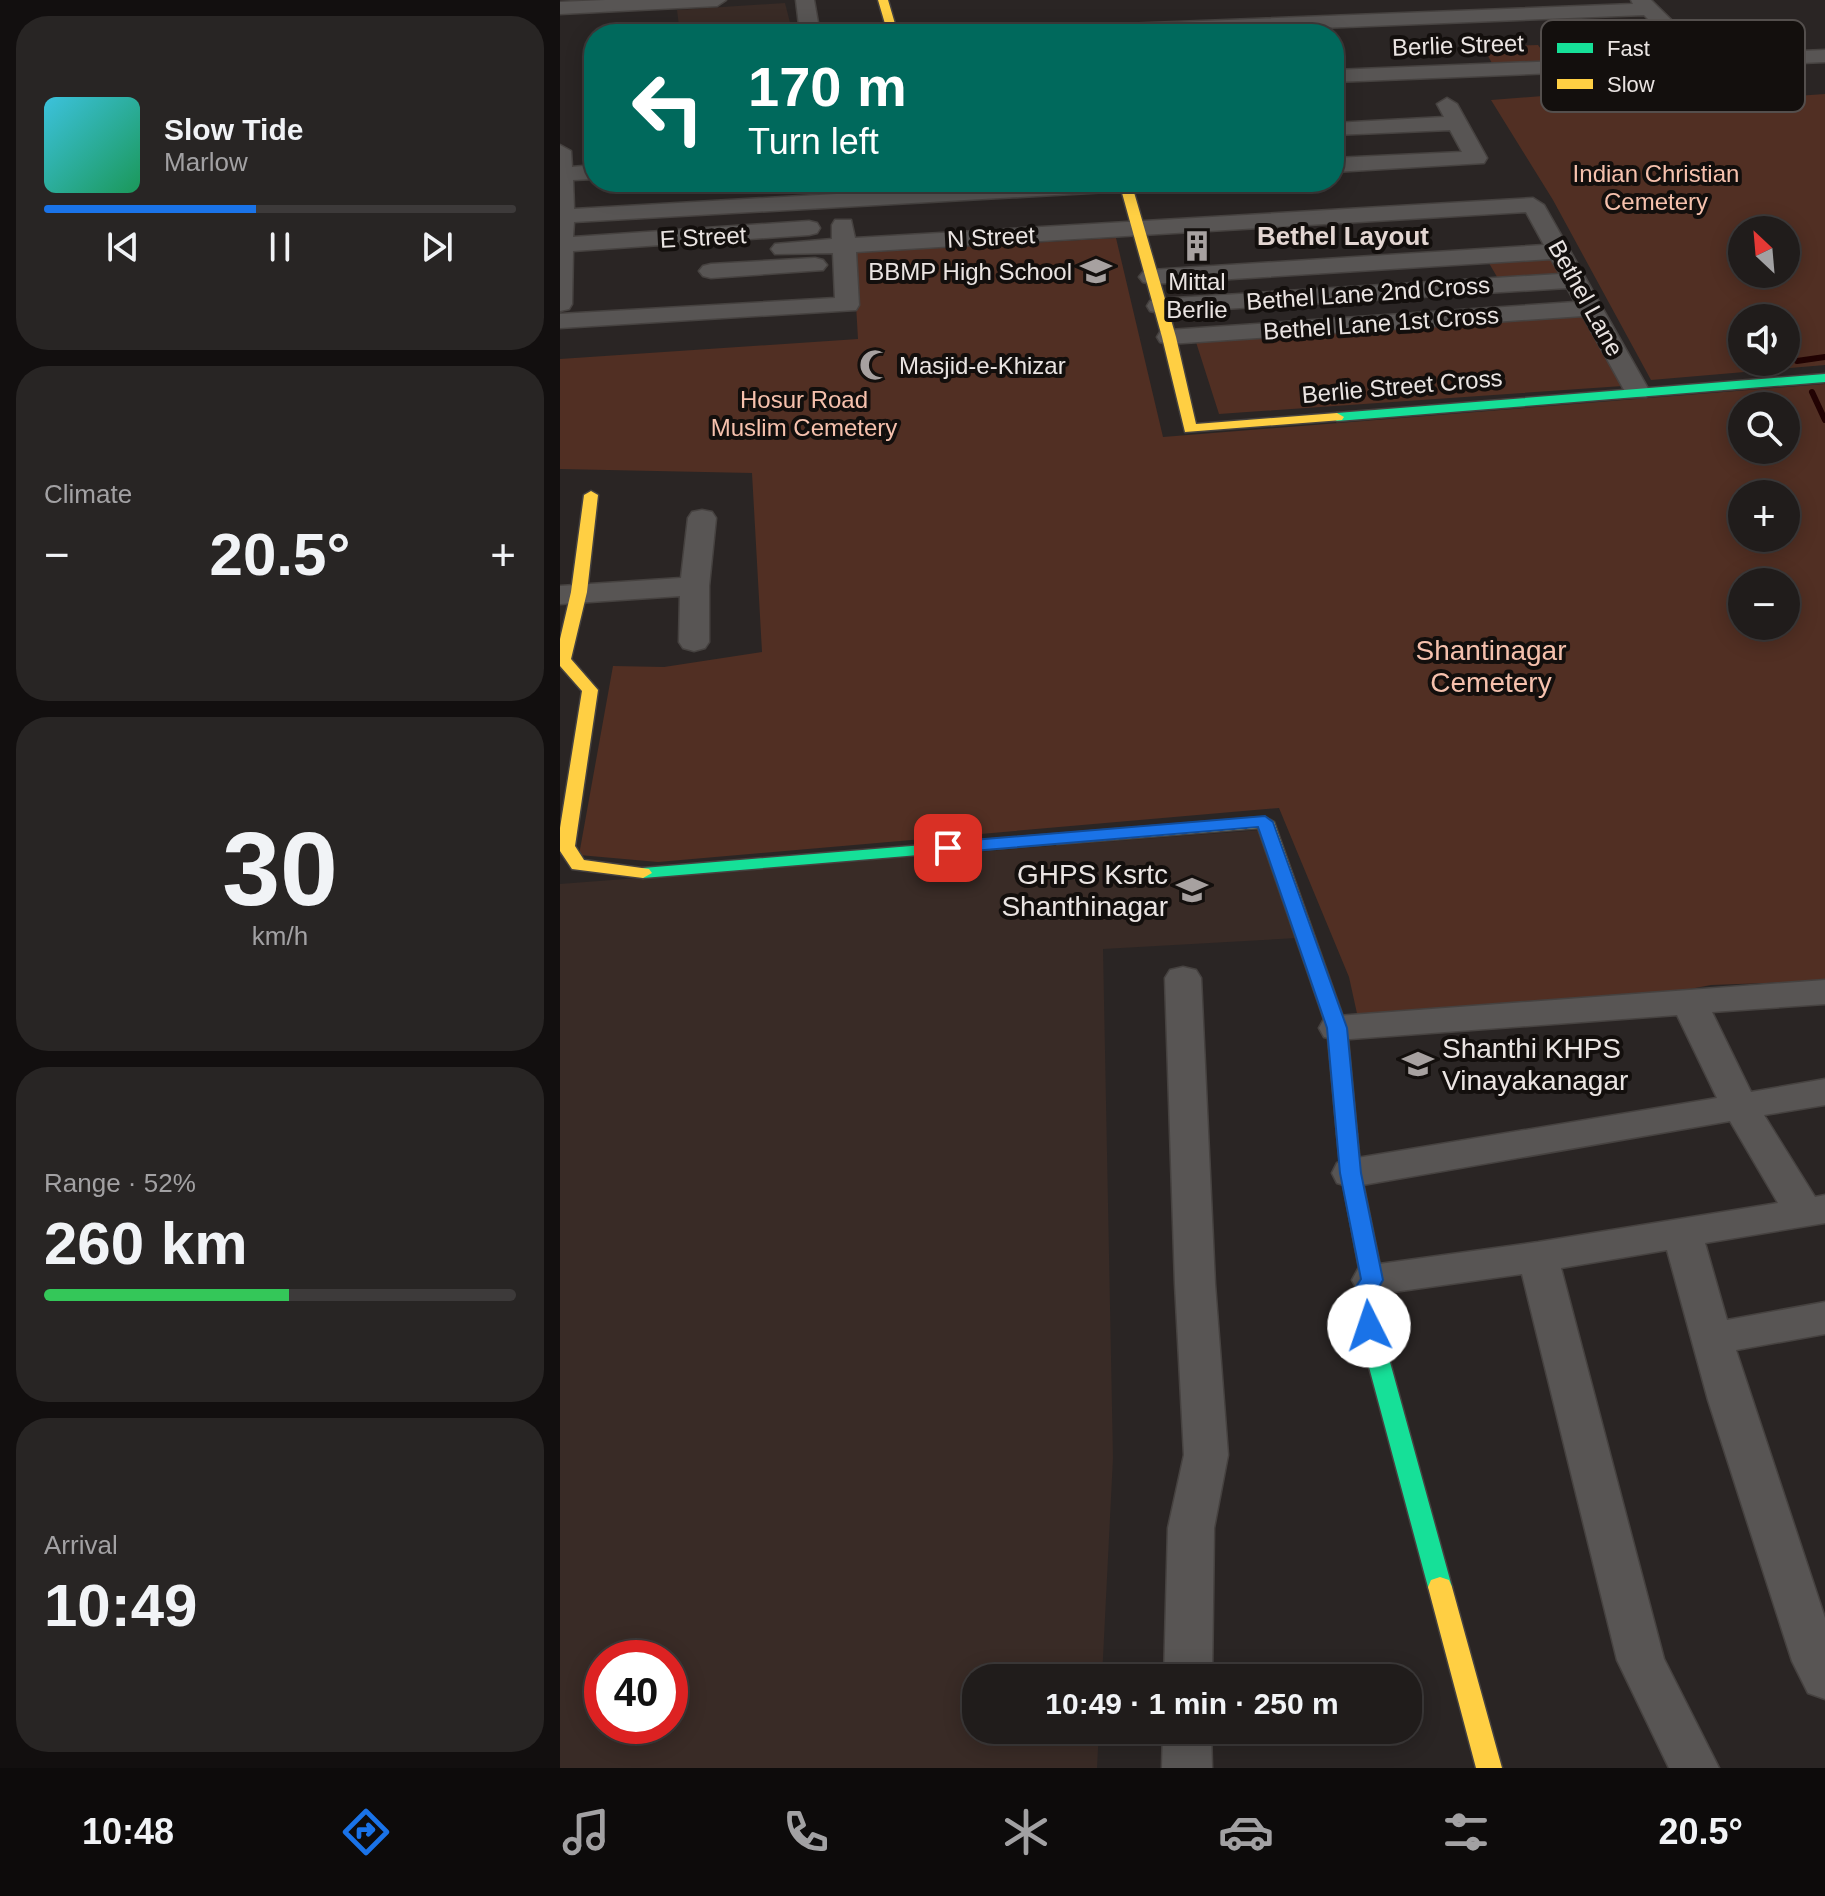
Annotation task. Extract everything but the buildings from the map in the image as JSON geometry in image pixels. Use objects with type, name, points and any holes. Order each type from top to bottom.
[{"type":"street","points":[[560,8],[717,0]]},
{"type":"street","points":[[805,0],[809,24]]},
{"type":"street","points":[[883,0],[890,24]]},
{"type":"street","points":[[1261,24],[1644,4],[1660,20]]},
{"type":"street","name":"Berlie Street","points":[[1805,57],[1825,56]]},
{"type":"street","name":"Berlie Street","points":[[1344,75],[1477,63],[1541,62]]},
{"type":"street","points":[[1344,128],[1451,114],[1476,158],[1344,165]]},
{"type":"street","points":[[560,304],[560,153],[584,153]]},
{"type":"street","points":[[562,190],[584,178]]},
{"type":"street","points":[[562,190],[584,189]]},
{"type":"street","points":[[562,190],[843,223]]},
{"type":"street","points":[[711,271],[843,223],[977,192]]},
{"type":"street","points":[[1057,192],[1129,200]]},
{"type":"street","name":"Bethel Lane","points":[[1129,200],[1533,205],[1637,392]]},
{"type":"street","name":"N Street","points":[[843,223],[1129,200]]},
{"type":"street","name":"Berlie Street Cross","points":[[1129,200],[1169,337],[1190,429],[1825,378]]},
{"type":"street","points":[[783,249],[843,223]]},
{"type":"street","points":[[843,223],[849,331]]},
{"type":"street","name":"E Street","points":[[562,245],[741,235],[843,223]]},
{"type":"street","points":[[1151,277],[1560,251]]},
{"type":"street","name":"Bethel Lane 2nd Cross","points":[[1159,306],[1577,280]]},
{"type":"street","points":[[560,321],[847,305]]},
{"type":"street","name":"Bethel Lane 1st Cross","points":[[1169,337],[1593,308]]},
{"type":"street","points":[[591,495],[569,594],[563,660],[590,690],[566,846],[578,865],[631,874],[1265,822],[1337,1028],[1351,1173],[1372,1280],[1361,1296],[1489,1768]]},
{"type":"street","points":[[694,642],[695,586],[702,518]]},
{"type":"street","points":[[569,594],[695,586]]},
{"type":"street","points":[[1183,978],[1195,1284],[1206,1455],[1197,1485],[1191,1528],[1188,1664]]},
{"type":"street","points":[[1337,1028],[1825,992]]},
{"type":"street","points":[[1372,1280],[1538,1257],[1820,1210],[1739,1105],[1688,1001]]},
{"type":"street","points":[[1351,1173],[1825,1092]]},
{"type":"street","points":[[1682,1233],[1712,1339],[1801,1617],[1825,1678]]},
{"type":"street","points":[[1538,1257],[1641,1660],[1694,1768]]},
{"type":"street","points":[[1712,1339],[1825,1318]]},
{"type":"street","points":[[1187,1744],[1187,1768]]},
{"type":"shaded area","points":[[785,3],[790,24],[679,24],[677,10]]},
{"type":"shaded area","points":[[1261,830],[1297,938],[1103,949],[1113,1458],[1103,1664],[962,1664],[962,1744],[1098,1744],[1097,1768],[560,1768],[560,884]]},
{"type":"green space","points":[[1538,45],[1541,62],[1493,65],[1483,47]]},
{"type":"green space","name":"Indian Christian Cemetery","points":[[1825,94],[1825,365],[1800,367],[1800,304],[1728,304],[1728,373],[1651,380],[1553,200],[1491,100],[1541,96],[1541,112],[1805,112],[1805,95]]},
{"type":"green space","name":"Shantinagar Cemetery","points":[[1116,238],[1163,437],[1825,384],[1825,981],[1711,985],[1664,994],[1358,1018],[1349,977],[1279,808],[658,862],[579,855],[613,666],[664,667],[762,652],[752,473],[560,469],[560,359],[858,339],[853,253]]},
{"type":"green space","points":[[1556,253],[1571,278],[1500,282],[1486,258]]},
{"type":"green space","points":[[1580,314],[1623,386],[1219,414],[1195,339]]},
{"type":"waterway","points":[[1800,361],[1825,357]]},
{"type":"waterway","points":[[1812,392],[1825,420]]},
{"type":"traffic: fast","points":[[1337,417],[1825,378]]},
{"type":"traffic: fast","points":[[643,873],[1057,839]]},
{"type":"traffic: fast","points":[[1347,1134],[1351,1173],[1372,1280],[1361,1296],[1440,1587]]},
{"type":"traffic: slow","points":[[883,0],[890,24]]},
{"type":"traffic: slow","points":[[1128,192],[1169,337],[1190,429],[1337,417]]},
{"type":"traffic: slow","points":[[591,495],[579,592],[563,660],[590,690],[566,846],[578,865],[643,873]]},
{"type":"traffic: slow","points":[[1057,839],[1265,822],[1337,1028],[1347,1134]]},
{"type":"traffic: slow","points":[[1440,1587],[1489,1768]]},
{"type":"place","name":"Mittal Berlie","points":[[1197,246]]},
{"type":"place","name":"BBMP High School","points":[[1096,271]]},
{"type":"place","name":"Masjid-e-Khizar","points":[[875,365]]},
{"type":"place","name":"GHPS Ksrtc Shanthinagar","points":[[1192,890]]},
{"type":"place","name":"Shanthi KHPS Vinayakanagar","points":[[1418,1064]]},
{"type":"district","name":"Bethel Layout","points":[[1343,236]]},
{"type":"route","points":[[948,848],[1265,822],[1337,1028],[1351,1173],[1372,1280],[1361,1296],[1369,1326]]},
{"type":"park label","name":"Hosur Road Muslim Cemetery","points":[[804,413]]}]
